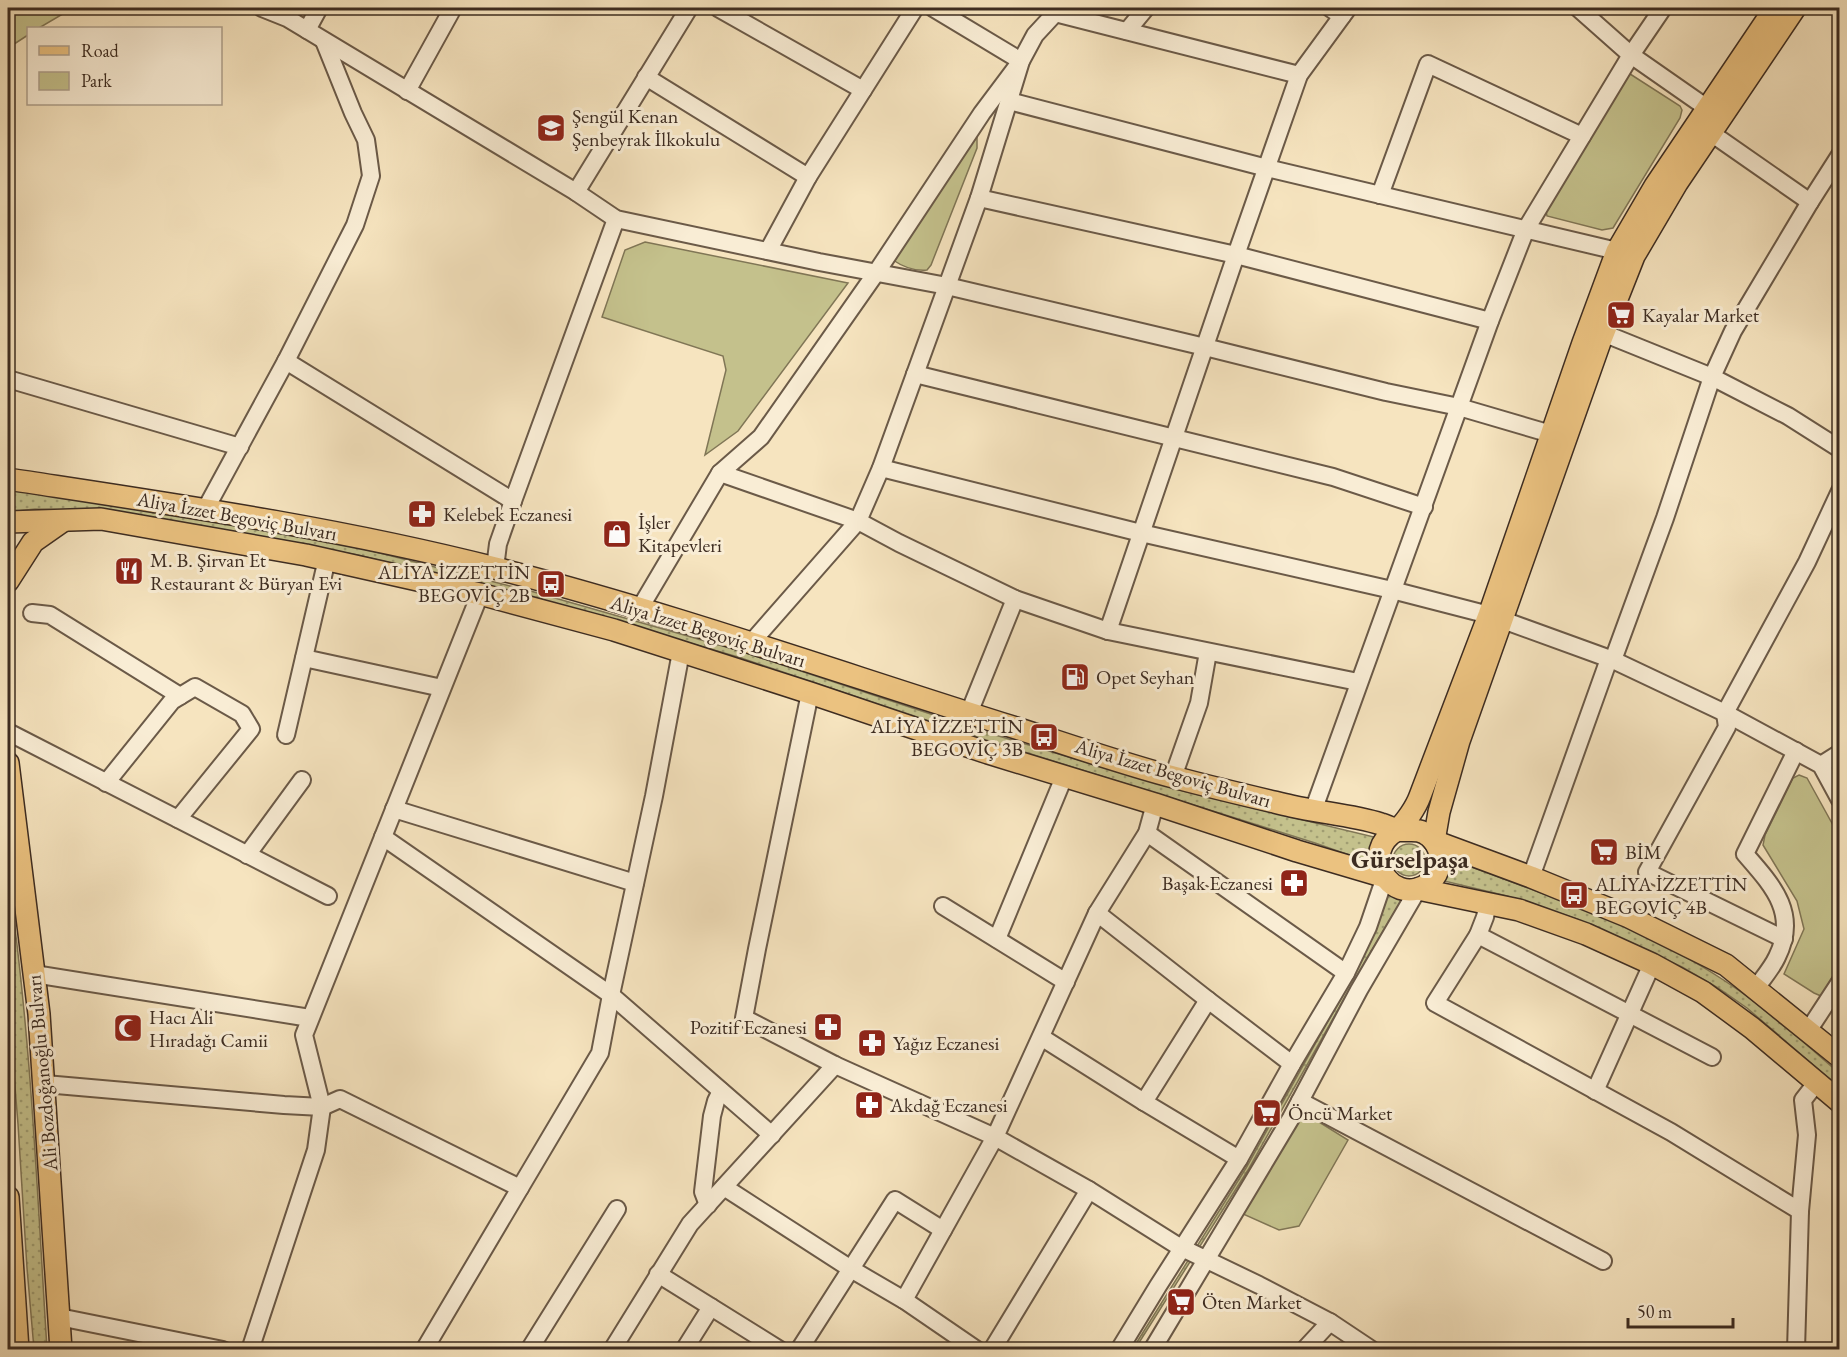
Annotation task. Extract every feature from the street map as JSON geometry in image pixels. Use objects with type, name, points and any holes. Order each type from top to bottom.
[{"type":"main road","points":[[1775,8],[1713,121],[1634,256],[1496,618],[1418,803],[1398,830],[1382,844],[1379,864],[1389,882],[1399,888],[1418,889],[1519,910],[1586,934],[1652,964],[1703,992],[1752,1028],[1839,1102]]},
{"type":"main road","points":[[1434,841],[1439,812],[1459,741],[1551,434],[1617,251],[1654,186],[1713,121],[1795,8]]},
{"type":"main road","name":"Aliya İzzet Begoviç Bulvarı","points":[[8,478],[310,527],[495,568],[640,608],[1173,777],[1313,811],[1382,824],[1398,830]]},
{"type":"main road","name":"Aliya İzzet Begoviç Bulvarı","points":[[8,522],[101,519],[327,559],[480,594],[614,630],[1064,777],[1385,877]]},
{"type":"main road","points":[[8,581],[33,542],[63,520]]},
{"type":"main road","name":"Ali Bozdoğanoğlu Bulvarı","points":[[8,763],[45,1084],[61,1350]]},
{"type":"main road","points":[[1398,830],[1416,829],[1427,834],[1439,850],[1439,869],[1427,885],[1418,889]]},
{"type":"main road","points":[[1434,841],[1629,917],[1726,965],[1839,1057]]},
{"type":"main road","points":[[8,1197],[18,1350]]},
{"type":"street","points":[[262,8],[287,18],[576,192],[616,219],[947,286],[1205,346],[1386,392],[1459,407],[1551,434]]},
{"type":"street","points":[[306,30],[319,8]]},
{"type":"street","points":[[407,91],[453,8]]},
{"type":"street","points":[[718,8],[863,90]]},
{"type":"street","points":[[768,251],[808,177],[914,8]]},
{"type":"street","points":[[933,8],[1021,61]]},
{"type":"street","points":[[1127,31],[1146,8]]},
{"type":"street","points":[[1578,8],[1631,55],[1810,202]]},
{"type":"street","points":[[1313,811],[1490,321],[1526,230],[1631,55],[1663,8]]},
{"type":"street","points":[[576,192],[646,77],[683,10]]},
{"type":"street","points":[[640,608],[720,473],[761,437],[876,273],[982,113],[1021,61],[1035,35],[1058,10],[1127,31],[1299,75]]},
{"type":"street","points":[[1108,631],[1299,75],[1340,10]]},
{"type":"street","points":[[205,510],[286,361],[355,225],[371,176],[366,140],[324,41]]},
{"type":"street","points":[[751,643],[858,521],[881,468],[979,198],[1021,61]]},
{"type":"street","points":[[1380,195],[1428,64],[1582,136]]},
{"type":"street","points":[[646,77],[808,177]]},
{"type":"street","points":[[1009,101],[1267,168],[1617,251]]},
{"type":"street","points":[[1531,877],[1665,518],[1712,377],[1733,331],[1839,155]]},
{"type":"street","points":[[979,198],[1236,255],[1490,321]]},
{"type":"street","points":[[495,568],[498,543],[616,219]]},
{"type":"street","points":[[1603,333],[1712,377],[1788,417],[1839,450]]},
{"type":"street","points":[[286,361],[513,501]]},
{"type":"street","points":[[915,374],[1334,477],[1424,507]]},
{"type":"street","points":[[8,379],[240,447]]},
{"type":"street","points":[[881,468],[1141,533],[1392,590],[1496,618],[1611,660],[1725,713],[1821,765],[1839,800]]},
{"type":"street","points":[[720,473],[858,521],[1015,598],[1108,631],[1359,682]]},
{"type":"street","points":[[1784,939],[1647,872],[1727,727],[1725,713],[1836,511],[1839,491]]},
{"type":"street","points":[[286,735],[327,559]]},
{"type":"street","points":[[250,1350],[316,1150],[322,1107],[304,1035],[480,594]]},
{"type":"street","points":[[969,713],[1015,598]]},
{"type":"street","points":[[33,613],[50,615],[180,696]]},
{"type":"street","points":[[424,1350],[600,1053],[654,796],[681,652]]},
{"type":"street","points":[[1173,777],[1199,703],[1208,652]]},
{"type":"street","points":[[304,658],[442,688]]},
{"type":"street","points":[[106,783],[172,701],[195,687],[242,714],[251,729],[178,819]]},
{"type":"street","points":[[810,693],[744,1018],[835,1065],[995,1137],[1089,1190],[1182,1248],[1330,1322],[1372,1350]]},
{"type":"street","points":[[8,732],[328,896]]},
{"type":"street","points":[[1756,988],[1777,957],[1784,939],[1786,922],[1783,906],[1768,882],[1744,854],[1796,751]]},
{"type":"street","points":[[1821,765],[1839,753]]},
{"type":"street","points":[[997,939],[1064,777]]},
{"type":"street","points":[[247,855],[302,780]]},
{"type":"street","points":[[904,1300],[995,1137],[1097,913],[1147,833],[1155,804]]},
{"type":"street","points":[[394,809],[635,883]]},
{"type":"street","points":[[1147,833],[1346,973]]},
{"type":"street","points":[[383,837],[611,996],[772,1135]]},
{"type":"street","points":[[1119,1350],[1239,1159],[1346,973],[1368,927],[1385,877]]},
{"type":"street","points":[[1152,1350],[1300,1101],[1359,990],[1418,889]]},
{"type":"street","points":[[1488,903],[1478,935],[1434,1004],[1671,1132],[1800,1211]]},
{"type":"street","points":[[943,906],[1066,982]]},
{"type":"street","points":[[1097,913],[1292,1064]]},
{"type":"street","points":[[1478,935],[1712,1057]]},
{"type":"street","points":[[1595,1091],[1652,964]]},
{"type":"street","points":[[34,974],[310,1018]]},
{"type":"street","points":[[1808,1031],[1839,982]]},
{"type":"street","points":[[1144,1102],[1208,1000]]},
{"type":"street","points":[[1041,1037],[1239,1159]]},
{"type":"street","points":[[612,1350],[690,1224],[835,1065]]},
{"type":"street","points":[[1796,1350],[1800,1211],[1807,1135],[1803,1100],[1816,1082]]},
{"type":"street","points":[[45,1084],[322,1107],[340,1100],[520,1188]]},
{"type":"street","points":[[708,1205],[703,1192],[712,1116],[721,1091]]},
{"type":"street","points":[[1300,1101],[1603,1261]]},
{"type":"street","points":[[724,1187],[851,1269],[904,1300],[977,1350]]},
{"type":"street","points":[[992,1350],[1089,1190]]},
{"type":"street","points":[[799,1350],[895,1200],[943,1230]]},
{"type":"street","points":[[529,1350],[617,1209]]},
{"type":"street","points":[[658,1274],[780,1350]]},
{"type":"street","points":[[684,1350],[711,1307]]},
{"type":"street","points":[[59,1317],[223,1350]]},
{"type":"street","points":[[1304,1350],[1330,1322]]},
{"type":"green space","points":[[8,8],[73,8],[41,27],[27,27],[27,36],[8,48]]},
{"type":"green space","points":[[1627,72],[1680,106],[1682,110],[1680,118],[1613,228],[1602,230],[1547,216],[1545,207]]},
{"type":"green space","points":[[977,134],[977,148],[931,265],[927,270],[918,270],[893,260]]},
{"type":"green space","points":[[645,242],[848,283],[738,431],[705,455],[726,370],[723,356],[602,317],[625,250]]},
{"type":"green space","points":[[8,489],[169,513],[360,548],[534,592],[740,651],[985,732],[1183,791],[1378,838],[1369,862],[983,739],[738,657],[533,598],[358,555],[166,521],[95,511],[35,509],[8,512]]},
{"type":"green space","points":[[1799,775],[1807,778],[1839,836],[1839,966],[1821,996],[1784,974],[1804,929],[1797,901],[1763,845],[1765,835],[1793,778]]},
{"type":"green space","points":[[1409,844],[1420,849],[1425,860],[1420,871],[1409,876],[1398,871],[1393,860],[1398,849]]},
{"type":"green space","points":[[1445,857],[1589,912],[1693,961],[1740,991],[1839,1073],[1839,1087],[1747,1008],[1718,988],[1682,967],[1577,919],[1507,896],[1440,880]]},
{"type":"green space","points":[[8,876],[28,1053],[47,1349],[34,1349],[27,1268],[8,1000]]},
{"type":"green space","points":[[1387,894],[1403,898],[1248,1170],[1135,1349],[1132,1350],[1246,1168],[1363,958]]},
{"type":"green space","points":[[1303,1112],[1348,1140],[1299,1226],[1279,1230],[1243,1214]]},
{"type":"place","name":"Şengül Kenan Şenbeyrak İlkokulu","points":[[551,128]]},
{"type":"place","name":"Kayalar Market","points":[[1621,315]]},
{"type":"place","name":"Kelebek Eczanesi","points":[[422,514]]},
{"type":"place","name":"İşler Kitapevleri","points":[[617,534]]},
{"type":"place","name":"M. B. Şirvan Et Restaurant & Büryan Evi","points":[[129,571]]},
{"type":"place","name":"ALİYA İZZETTİN BEGOVİÇ 2B","points":[[551,584]]},
{"type":"place","name":"Opet Seyhan","points":[[1075,677]]},
{"type":"place","name":"ALİYA İZZETTİN BEGOVİÇ 3B","points":[[1044,737]]},
{"type":"place","name":"BİM","points":[[1604,852]]},
{"type":"place","name":"Başak Eczanesi","points":[[1294,883]]},
{"type":"place","name":"ALİYA İZZETTİN BEGOVİÇ 4B","points":[[1574,895]]},
{"type":"place","name":"Pozitif Eczanesi","points":[[828,1027]]},
{"type":"place","name":"Hacı Ali Hıradağı Camii","points":[[128,1028]]},
{"type":"place","name":"Yağız Eczanesi","points":[[872,1043]]},
{"type":"place","name":"Akdağ Eczanesi","points":[[869,1105]]},
{"type":"place","name":"Öncü Market","points":[[1267,1113]]},
{"type":"place","name":"Öten Market","points":[[1181,1302]]},
{"type":"district","name":"Gürselpaşa","points":[[1410,859]]}]
